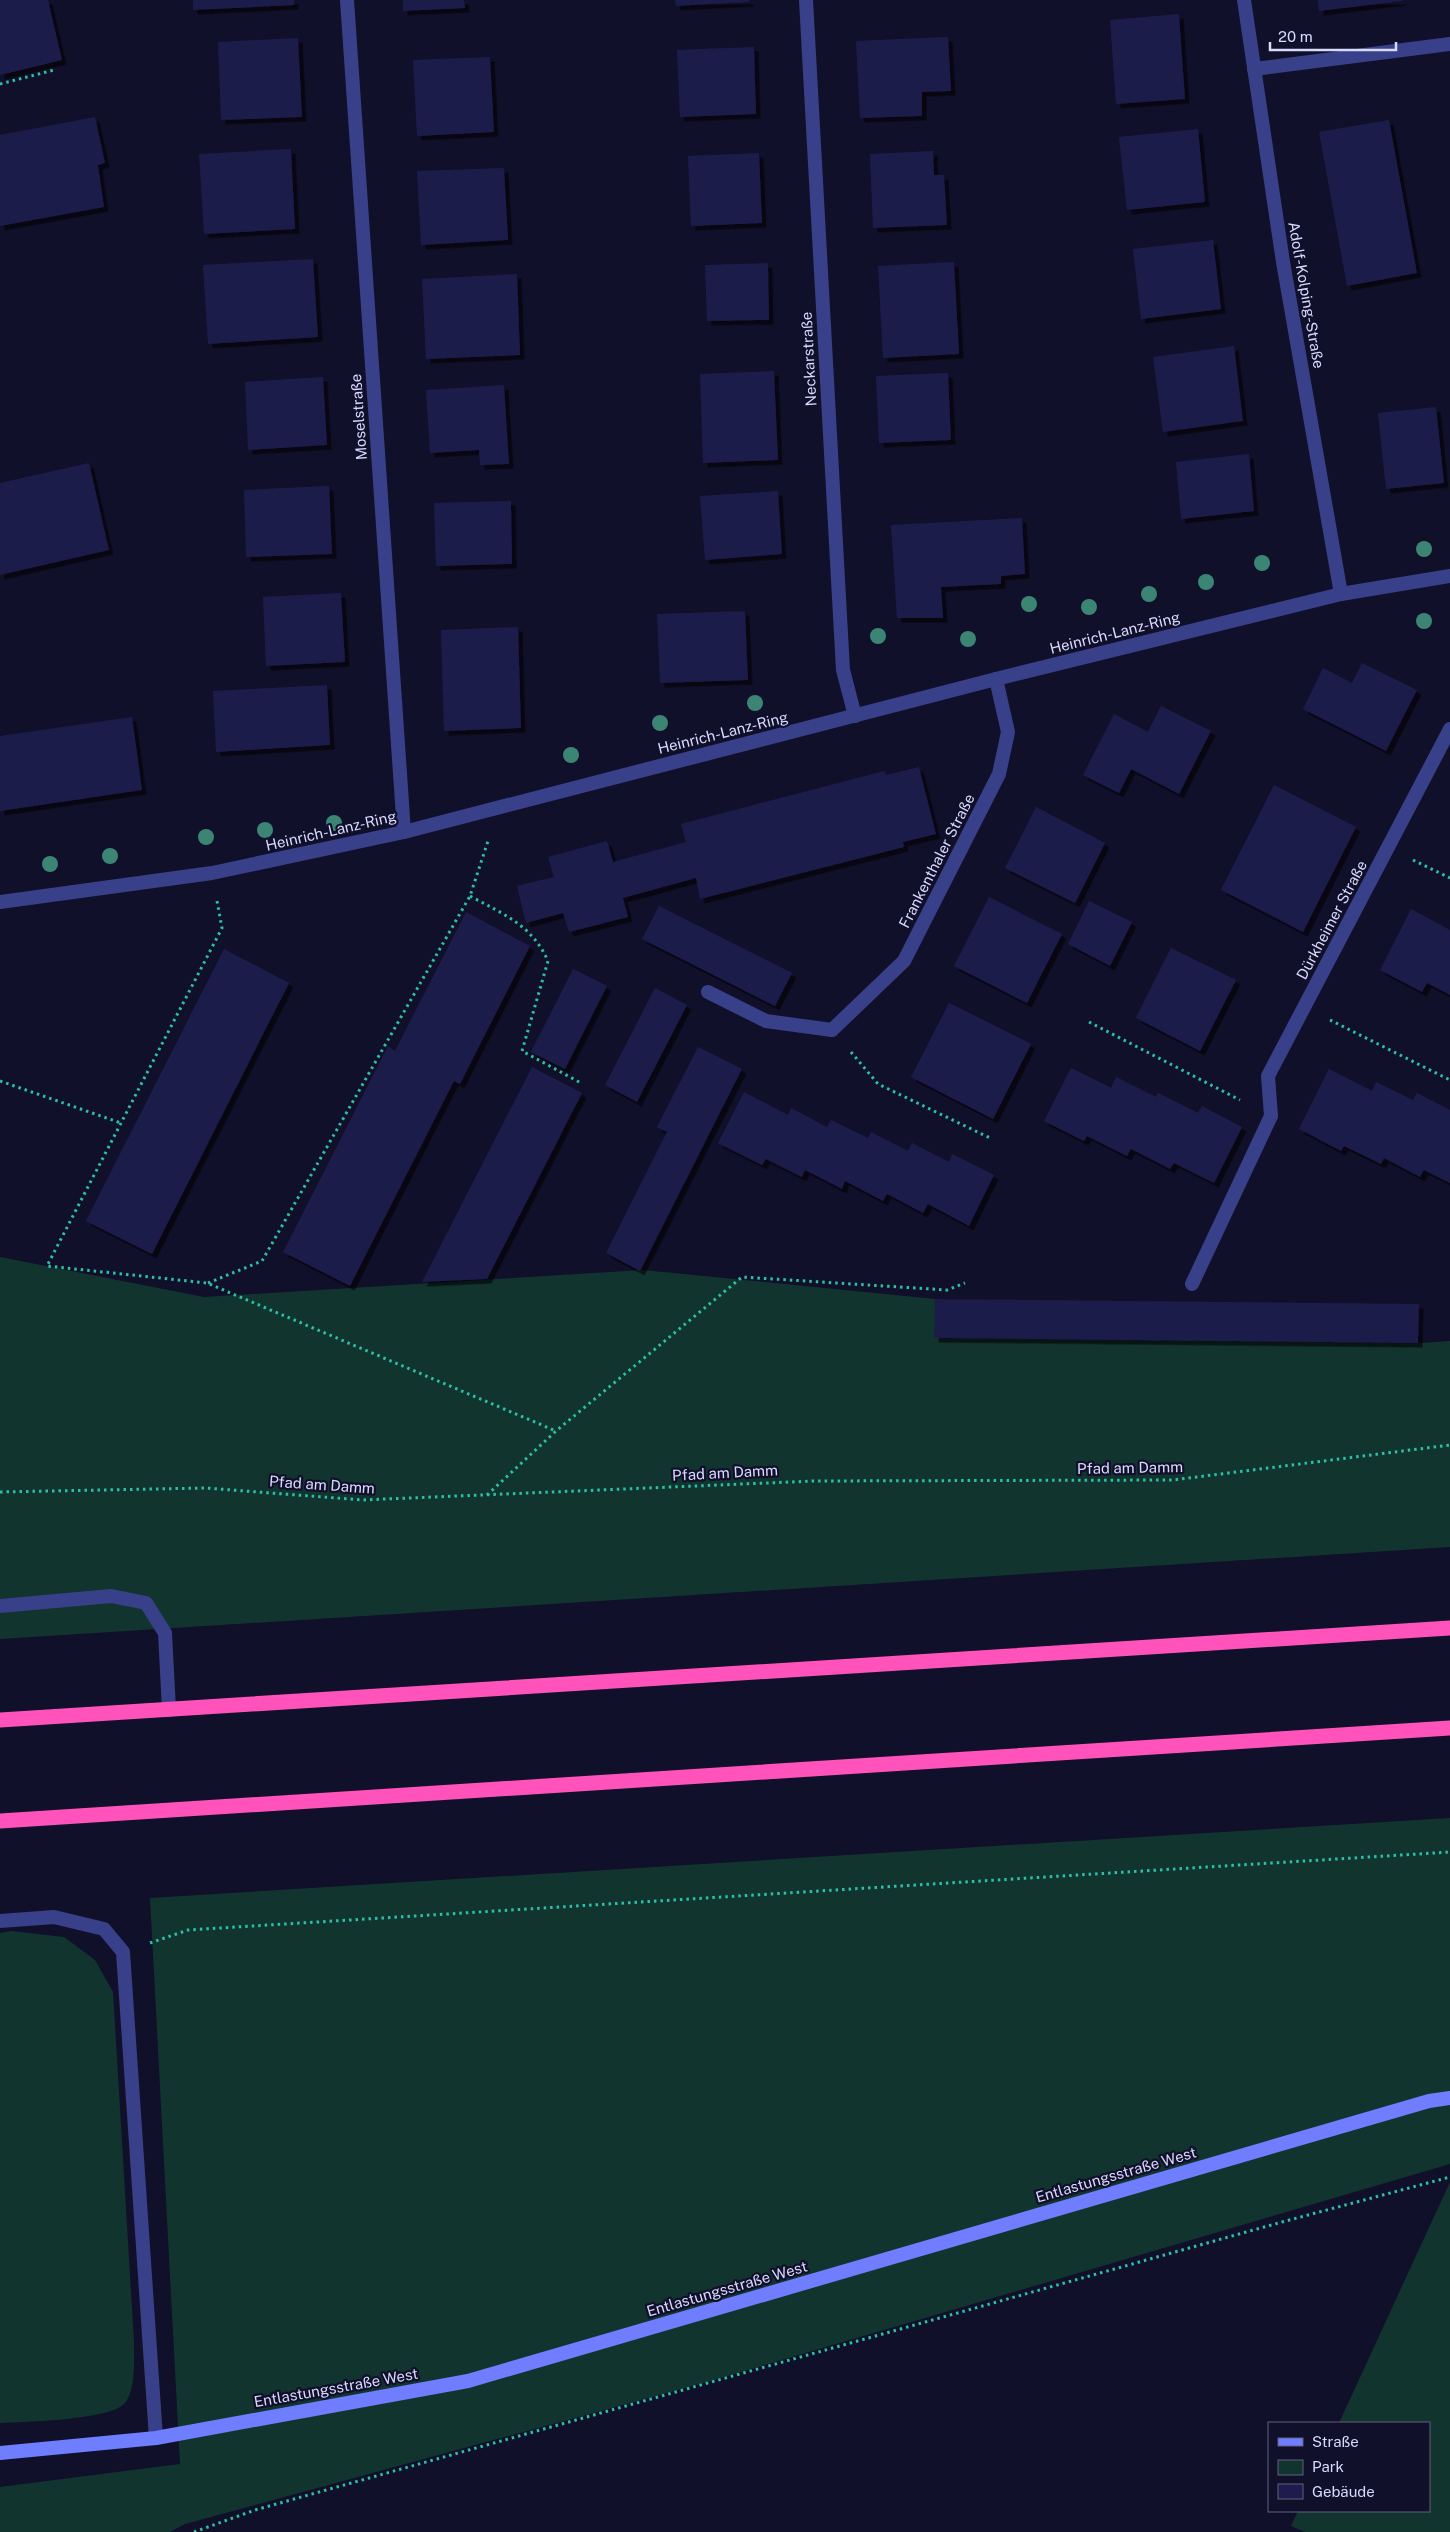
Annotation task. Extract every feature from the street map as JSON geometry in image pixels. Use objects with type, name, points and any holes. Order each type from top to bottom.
[{"type":"highway","points":[[0,1720],[1450,1628]]},
{"type":"highway","points":[[0,1821],[1450,1728]]},
{"type":"main road","name":"Entlastungsstraße West","points":[[0,2453],[156,2438],[468,2381],[1429,2101],[1450,2098]]},
{"type":"street","name":"Moselstraße","points":[[347,0],[404,832]]},
{"type":"street","name":"Neckarstraße","points":[[806,0],[843,670],[855,716]]},
{"type":"street","name":"Adolf-Kolping-Straße","points":[[1244,0],[1283,262],[1341,594]]},
{"type":"street","points":[[1254,69],[1450,44]]},
{"type":"street","name":"Heinrich-Lanz-Ring","points":[[0,902],[212,873],[404,832],[996,679],[1341,594],[1450,576]]},
{"type":"street","name":"Frankenthaler Straße","points":[[832,1030],[904,961],[999,774],[1008,732],[996,679]]},
{"type":"street","name":"Dürkheimer Straße","points":[[1271,1116],[1268,1076],[1450,729]]},
{"type":"street","points":[[708,992],[766,1021],[832,1030]]},
{"type":"street","points":[[1192,1284],[1271,1116]]},
{"type":"street","points":[[0,1606],[111,1596],[146,1603],[165,1633],[169,1710]]},
{"type":"street","points":[[0,1921],[54,1916],[104,1929],[123,1952],[156,2438]]},
{"type":"path","points":[[0,84],[54,70]]},
{"type":"path","points":[[207,1283],[262,1261],[470,896],[500,807]]},
{"type":"path","points":[[1388,848],[1450,878]]},
{"type":"path","points":[[212,873],[222,928],[47,1266],[207,1283],[556,1431]]},
{"type":"path","points":[[470,896],[521,924],[540,944],[548,961],[522,1051],[582,1082]]},
{"type":"path","points":[[1304,1008],[1450,1080]]},
{"type":"path","points":[[1089,1022],[1271,1116]]},
{"type":"path","points":[[832,1030],[878,1084],[990,1138]]},
{"type":"path","points":[[0,1081],[121,1123]]},
{"type":"path","points":[[487,1495],[556,1431],[742,1277],[947,1290],[965,1283]]},
{"type":"path","name":"Pfad am Damm","points":[[0,1492],[206,1488],[362,1500],[814,1481],[1173,1480],[1450,1445]]},
{"type":"path","points":[[123,1952],[188,1930],[1450,1852]]},
{"type":"path","points":[[194,2532],[265,2508],[1272,2225],[1450,2177]]},
{"type":"green space","points":[[0,1257],[204,1297],[643,1270],[935,1299],[935,1338],[1421,1343],[1450,1341],[1450,1547],[0,1639]]},
{"type":"green space","points":[[1450,1818],[1450,2164],[707,2382],[185,2524],[170,2532],[0,2532],[0,2487],[180,2464],[150,1898]]},
{"type":"green space","points":[[11,1931],[64,1937],[95,1960],[113,1992],[134,2365],[133,2382],[129,2397],[117,2409],[86,2417],[0,2423],[0,1933]]},
{"type":"green space","points":[[1450,2182],[1450,2532],[1305,2532],[1291,2526],[1298,2512],[1430,2512],[1430,2422],[1339,2422]]},
{"type":"building","points":[[0,0],[48,0],[62,60],[0,75]]},
{"type":"building","points":[[193,0],[294,0],[294,5],[193,10]]},
{"type":"building","points":[[403,0],[464,0],[465,8],[403,11]]},
{"type":"building","points":[[675,0],[749,0],[749,2],[676,6]]},
{"type":"building","points":[[1318,0],[1402,0],[1402,1],[1319,11]]},
{"type":"building","points":[[1179,14],[1185,99],[1116,104],[1110,20]]},
{"type":"building","points":[[948,37],[951,91],[922,92],[922,116],[860,118],[856,41]]},
{"type":"building","points":[[298,38],[302,117],[221,120],[218,42]]},
{"type":"building","points":[[754,47],[756,114],[680,117],[677,50]]},
{"type":"building","points":[[490,57],[494,132],[417,136],[413,60]]},
{"type":"building","points":[[95,117],[105,163],[98,165],[104,207],[0,226],[0,135]]},
{"type":"building","points":[[1389,120],[1417,273],[1347,286],[1319,132]]},
{"type":"building","points":[[1198,129],[1205,202],[1127,210],[1119,137]]},
{"type":"building","points":[[291,149],[295,229],[204,234],[199,154]]},
{"type":"building","points":[[933,151],[934,175],[944,175],[947,225],[873,228],[870,154]]},
{"type":"building","points":[[759,153],[762,223],[691,226],[688,156]]},
{"type":"building","points":[[504,168],[508,240],[421,245],[417,171]]},
{"type":"building","points":[[1213,240],[1221,309],[1141,319],[1133,249]]},
{"type":"building","points":[[313,259],[318,337],[208,344],[203,265]]},
{"type":"building","points":[[954,262],[959,354],[883,358],[878,266]]},
{"type":"building","points":[[768,263],[769,320],[707,321],[705,265]]},
{"type":"building","points":[[517,274],[520,355],[426,359],[422,279]]},
{"type":"building","points":[[1234,346],[1243,421],[1163,432],[1153,357]]},
{"type":"building","points":[[774,371],[778,460],[703,463],[700,374]]},
{"type":"building","points":[[948,373],[951,440],[879,443],[876,376]]},
{"type":"building","points":[[323,377],[327,445],[248,450],[245,382]]},
{"type":"building","points":[[504,385],[509,464],[480,465],[479,450],[430,453],[426,390]]},
{"type":"building","points":[[1436,407],[1444,483],[1386,489],[1378,413]]},
{"type":"building","points":[[1249,454],[1254,511],[1181,519],[1176,462]]},
{"type":"building","points":[[89,463],[109,550],[0,575],[0,483]]},
{"type":"building","points":[[329,486],[332,554],[246,557],[244,490]]},
{"type":"building","points":[[778,491],[782,554],[705,560],[700,496]]},
{"type":"building","points":[[511,501],[512,564],[436,566],[434,503]]},
{"type":"building","points":[[1022,518],[1025,574],[1001,576],[1001,584],[941,587],[943,618],[897,618],[891,525]]},
{"type":"building","points":[[341,593],[345,662],[266,666],[263,597]]},
{"type":"building","points":[[745,611],[748,680],[660,683],[657,614]]},
{"type":"building","points":[[518,627],[521,728],[444,731],[441,630]]},
{"type":"building","points":[[1362,663],[1417,690],[1386,751],[1303,709],[1323,668],[1352,683]]},
{"type":"building","points":[[327,685],[330,745],[216,752],[213,691]]},
{"type":"building","points":[[1161,706],[1211,731],[1179,794],[1131,769],[1119,793],[1083,775],[1114,714],[1148,732]]},
{"type":"building","points":[[132,717],[142,790],[0,811],[0,736]]},
{"type":"building","points":[[919,767],[936,834],[903,842],[904,847],[700,899],[696,878],[623,898],[628,917],[569,932],[563,913],[526,923],[517,886],[554,877],[548,857],[607,841],[613,862],[686,842],[681,824],[884,771],[886,775]]},
{"type":"building","points":[[1274,785],[1356,827],[1303,932],[1221,890]]},
{"type":"building","points":[[1036,807],[1105,843],[1075,903],[1005,868]]},
{"type":"building","points":[[989,897],[1062,934],[1027,1003],[954,966]]},
{"type":"building","points":[[1089,901],[1132,922],[1110,966],[1068,944]]},
{"type":"building","points":[[659,906],[792,973],[775,1006],[642,939]]},
{"type":"building","points":[[1411,909],[1450,930],[1450,995],[1427,983],[1422,992],[1380,970]]},
{"type":"building","points":[[466,912],[530,946],[460,1084],[454,1081],[350,1286],[283,1252],[388,1046],[395,1051]]},
{"type":"building","points":[[1171,948],[1236,980],[1200,1051],[1136,1018]]},
{"type":"building","points":[[224,949],[289,983],[152,1254],[86,1221]]},
{"type":"building","points":[[573,969],[607,986],[565,1069],[531,1052]]},
{"type":"building","points":[[655,988],[687,1005],[637,1102],[605,1085]]},
{"type":"building","points":[[949,1003],[1031,1044],[993,1119],[911,1077]]},
{"type":"building","points":[[698,1047],[742,1069],[640,1271],[606,1253],[667,1132],[657,1127]]},
{"type":"building","points":[[532,1067],[582,1093],[487,1279],[422,1282]]},
{"type":"building","points":[[1071,1068],[1111,1088],[1116,1077],[1156,1097],[1158,1093],[1198,1113],[1202,1106],[1242,1127],[1214,1183],[1174,1163],[1170,1169],[1131,1149],[1127,1156],[1087,1136],[1084,1141],[1044,1121]]},
{"type":"building","points":[[1329,1069],[1372,1091],[1376,1082],[1413,1100],[1417,1093],[1450,1110],[1450,1183],[1424,1170],[1420,1177],[1384,1158],[1381,1164],[1344,1146],[1341,1151],[1299,1129]]},
{"type":"building","points":[[744,1092],[788,1115],[791,1108],[827,1127],[831,1120],[868,1138],[871,1132],[908,1151],[912,1143],[949,1162],[952,1154],[994,1175],[969,1226],[928,1204],[923,1213],[887,1194],[883,1201],[845,1181],[842,1189],[805,1170],[802,1177],[766,1159],[762,1165],[718,1143]]},
{"type":"building","points":[[935,1299],[1419,1304],[1418,1343],[934,1338]]}]
